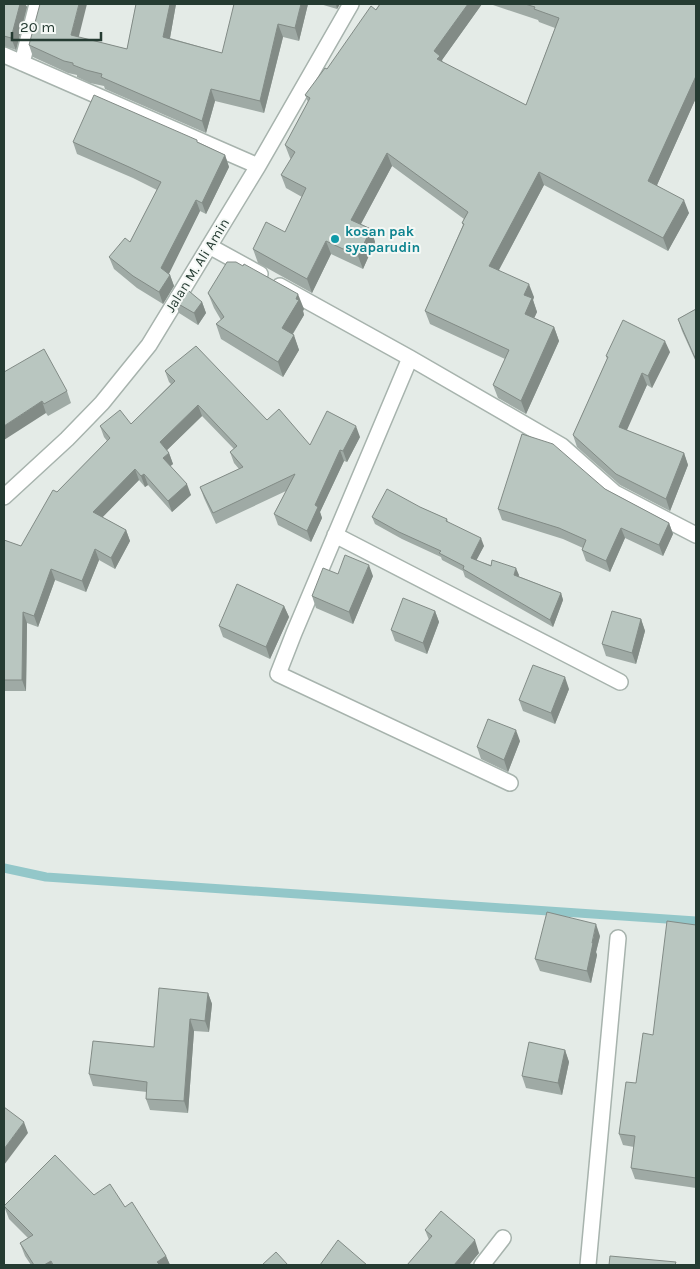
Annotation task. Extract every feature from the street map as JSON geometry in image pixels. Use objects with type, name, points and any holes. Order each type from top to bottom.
[{"type":"street","points":[[22,63],[37,4]]},
{"type":"street","name":"Jalan M. Ali Amin","points":[[4,497],[67,439],[102,403],[148,344],[258,166],[351,4]]},
{"type":"street","points":[[4,55],[258,166]]},
{"type":"street","points":[[209,246],[410,358],[562,446],[614,493],[696,535]]},
{"type":"street","points":[[410,358],[278,674],[510,784]]},
{"type":"street","points":[[335,535],[620,682]]},
{"type":"street","points":[[588,1265],[618,938]]},
{"type":"street","points":[[482,1265],[503,1238]]},
{"type":"building","points":[[4,4],[20,4],[11,38],[4,36]]},
{"type":"building","points":[[40,4],[79,4],[71,35],[127,49],[136,4],[170,4],[163,37],[222,53],[234,4],[301,4],[295,28],[278,24],[260,101],[211,89],[202,121],[101,77],[102,74],[73,65],[73,63],[64,61],[29,45]]},
{"type":"building","points":[[380,4],[468,4],[434,51],[440,56],[437,59],[526,105],[559,18],[525,4],[696,4],[696,76],[648,181],[684,200],[663,238],[539,172],[489,266],[529,284],[524,295],[532,298],[525,314],[554,327],[521,401],[493,385],[509,350],[425,311],[468,212],[387,153],[351,220],[371,229],[358,256],[326,241],[307,279],[253,249],[266,222],[285,232],[306,188],[281,175],[295,152],[285,145],[310,98],[305,95],[325,68],[327,69],[371,6],[376,10]]},
{"type":"building","points":[[94,95],[197,140],[197,142],[225,155],[202,203],[196,200],[161,268],[170,275],[159,292],[133,276],[109,257],[125,238],[130,242],[161,182],[73,142]]},
{"type":"building","points":[[227,262],[236,262],[243,266],[244,264],[298,294],[296,299],[299,300],[282,328],[294,335],[278,362],[216,324],[224,317],[208,293]]},
{"type":"building","points":[[184,287],[202,302],[194,313],[175,302]]},
{"type":"building","points":[[696,309],[696,360],[678,319]]},
{"type":"building","points":[[623,320],[665,341],[648,376],[642,373],[619,427],[684,453],[666,499],[616,474],[573,435]]},
{"type":"building","points":[[196,346],[267,420],[279,409],[310,445],[327,411],[356,426],[343,451],[340,450],[315,505],[318,507],[307,531],[274,514],[295,474],[213,513],[200,487],[243,467],[230,452],[237,446],[198,405],[160,442],[169,453],[163,458],[187,484],[168,501],[144,474],[141,476],[135,469],[93,512],[126,530],[111,558],[95,549],[82,581],[51,569],[34,616],[23,612],[22,680],[4,680],[4,540],[21,546],[53,490],[57,492],[110,438],[100,426],[120,410],[131,424],[175,381],[165,371]]},
{"type":"building","points":[[44,349],[67,391],[44,404],[42,401],[4,426],[4,372]]},
{"type":"building","points":[[522,434],[553,444],[605,489],[669,523],[659,545],[621,528],[606,561],[582,550],[586,540],[559,528],[498,509]]},
{"type":"building","points":[[387,489],[481,538],[471,558],[491,566],[492,560],[516,568],[514,575],[561,593],[550,620],[463,569],[464,566],[439,553],[441,551],[399,532],[372,517]]},
{"type":"building","points":[[345,555],[369,565],[349,612],[312,596],[323,568],[338,574]]},
{"type":"building","points":[[237,584],[284,606],[266,647],[219,626]]},
{"type":"building","points":[[403,598],[435,611],[423,643],[391,630]]},
{"type":"building","points":[[612,611],[641,619],[632,653],[602,644]]},
{"type":"building","points":[[533,665],[565,677],[551,713],[519,700]]},
{"type":"building","points":[[488,719],[516,730],[504,760],[477,747]]},
{"type":"building","points":[[547,912],[596,924],[587,971],[535,959]]},
{"type":"building","points":[[667,921],[696,925],[696,1178],[631,1168],[635,1136],[619,1134],[626,1082],[636,1083],[643,1033],[653,1035]]},
{"type":"building","points":[[159,988],[208,993],[205,1021],[190,1019],[184,1101],[146,1099],[147,1082],[89,1074],[93,1041],[154,1047]]},
{"type":"building","points":[[529,1042],[565,1050],[558,1083],[522,1076]]},
{"type":"building","points":[[4,1107],[24,1122],[4,1149]]},
{"type":"building","points":[[55,1155],[94,1195],[110,1184],[125,1207],[132,1202],[166,1256],[157,1262],[160,1265],[53,1265],[51,1261],[44,1265],[34,1265],[20,1243],[33,1235],[4,1206]]},
{"type":"building","points":[[441,1211],[475,1240],[454,1265],[407,1265],[432,1236],[425,1230]]},
{"type":"building","points":[[338,1240],[367,1265],[320,1265]]},
{"type":"building","points":[[276,1252],[288,1265],[262,1265]]},
{"type":"building","points":[[610,1256],[676,1262],[675,1265],[609,1265]]},
{"type":"waterway","points":[[4,868],[46,877],[696,921]]},
{"type":"place","name":"kosan pak syaparudin","points":[[335,239]]}]
